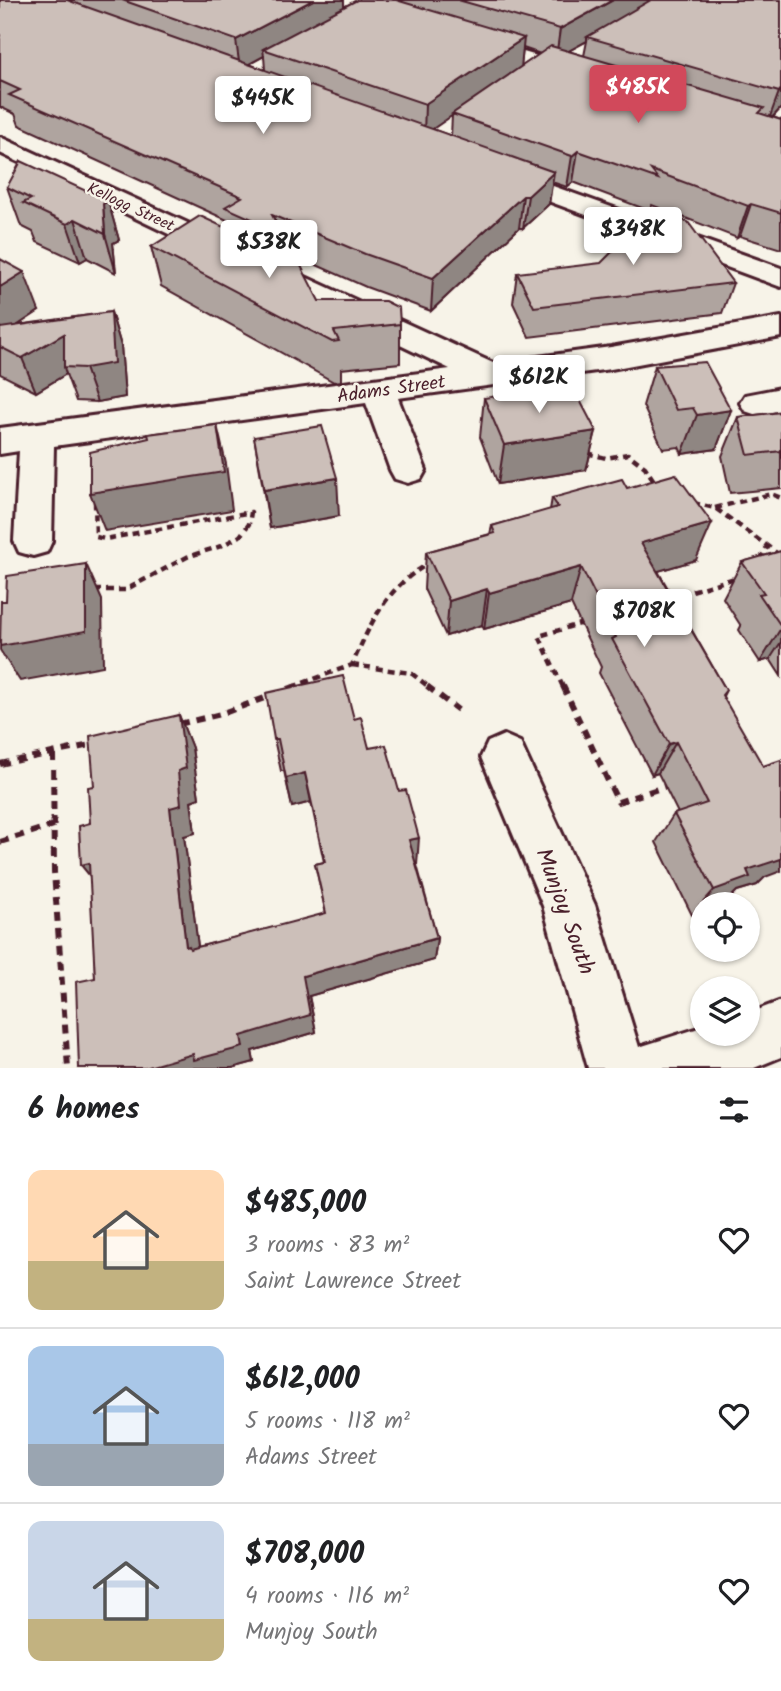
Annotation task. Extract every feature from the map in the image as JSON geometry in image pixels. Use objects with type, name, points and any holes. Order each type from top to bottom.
[{"type":"street","points":[[457,38],[598,81]]},
{"type":"street","points":[[521,82],[590,52]]},
{"type":"street","name":"Kellogg Street","points":[[0,144],[491,375]]},
{"type":"street","points":[[479,168],[781,278]]},
{"type":"street","name":"Adams Street","points":[[12,437],[611,358],[781,327]]},
{"type":"street","points":[[378,390],[408,470]]},
{"type":"street","points":[[12,437],[33,541]]},
{"type":"street","name":"Munjoy South","points":[[504,757],[569,905],[617,1068]]},
{"type":"street","points":[[657,1068],[760,1038],[781,1028]]},
{"type":"path","points":[[583,449],[589,455],[599,457],[627,453],[643,462],[657,485]]},
{"type":"path","points":[[716,508],[771,494],[781,498]]},
{"type":"path","points":[[89,590],[125,590],[187,557],[221,546],[240,536],[248,524],[251,512],[105,539],[96,537],[95,498]]},
{"type":"path","points":[[690,502],[716,508],[781,556]]},
{"type":"path","points":[[755,569],[768,545]]},
{"type":"path","points":[[352,665],[382,600],[417,568],[440,558]]},
{"type":"path","points":[[656,602],[744,574]]},
{"type":"path","points":[[591,621],[539,636],[618,802],[678,783]]},
{"type":"path","points":[[287,690],[352,665],[411,673],[458,710]]},
{"type":"path","points":[[170,727],[221,714],[274,694]]},
{"type":"path","points":[[0,764],[105,742]]},
{"type":"path","points":[[54,753],[54,825],[68,1068]]},
{"type":"path","points":[[0,842],[54,825]]},
{"type":"building","points":[[0,0],[67,0],[554,172],[528,196],[523,196],[433,278],[365,254],[272,215],[281,232],[225,207],[242,197],[9,95],[20,90],[0,81]]},
{"type":"building","points":[[122,0],[313,0],[236,40]]},
{"type":"building","points":[[357,0],[396,0],[524,38],[425,104],[263,49]]},
{"type":"building","points":[[458,0],[613,0],[560,29]]},
{"type":"building","points":[[651,0],[781,0],[779,92],[587,37]]},
{"type":"building","points":[[551,46],[764,108],[759,113],[781,120],[781,213],[751,204],[748,206],[651,170],[658,179],[578,151],[572,156],[452,114]]},
{"type":"building","points":[[21,161],[108,201],[103,204],[105,234],[75,219],[67,224],[23,203],[31,199],[7,187]]},
{"type":"building","points":[[654,210],[688,222],[733,283],[534,307],[517,273],[601,263]]},
{"type":"building","points":[[200,216],[299,262],[319,301],[385,301],[399,308],[400,324],[334,331],[339,341],[332,342],[151,247]]},
{"type":"building","points":[[0,259],[24,272],[0,287]]},
{"type":"building","points":[[111,312],[114,363],[85,368],[64,367],[64,334],[22,358],[0,347],[0,328]]},
{"type":"building","points":[[705,362],[731,410],[697,415],[693,408],[676,410],[655,366]]},
{"type":"building","points":[[572,385],[596,431],[504,445],[484,398]]},
{"type":"building","points":[[781,412],[781,451],[748,455],[738,417]]},
{"type":"building","points":[[217,425],[224,472],[90,493],[90,452],[149,438],[148,434]]},
{"type":"building","points":[[322,426],[337,478],[264,490],[254,437]]},
{"type":"building","points":[[676,474],[712,523],[641,543],[726,690],[722,695],[763,766],[781,760],[781,859],[747,870],[750,877],[714,890],[674,814],[707,803],[676,742],[669,744],[612,639],[616,637],[581,567],[489,593],[487,589],[449,601],[426,552],[495,533],[492,526],[558,507],[552,498],[622,479],[627,488]]},
{"type":"building","points":[[781,551],[781,626],[759,594],[764,593],[742,562]]},
{"type":"building","points":[[86,564],[86,631],[0,646],[1,601],[6,601],[7,576]]},
{"type":"building","points":[[343,676],[354,719],[361,717],[369,748],[386,745],[399,791],[406,790],[419,838],[409,840],[437,938],[303,976],[310,1015],[241,1036],[243,1047],[194,1060],[193,1054],[145,1068],[79,1068],[76,982],[95,978],[89,863],[81,865],[79,826],[90,823],[88,787],[94,786],[90,736],[179,715],[186,768],[178,771],[181,805],[170,808],[186,947],[189,946],[190,949],[326,913],[315,864],[325,862],[305,773],[286,778],[278,739],[274,739],[266,693]]}]
